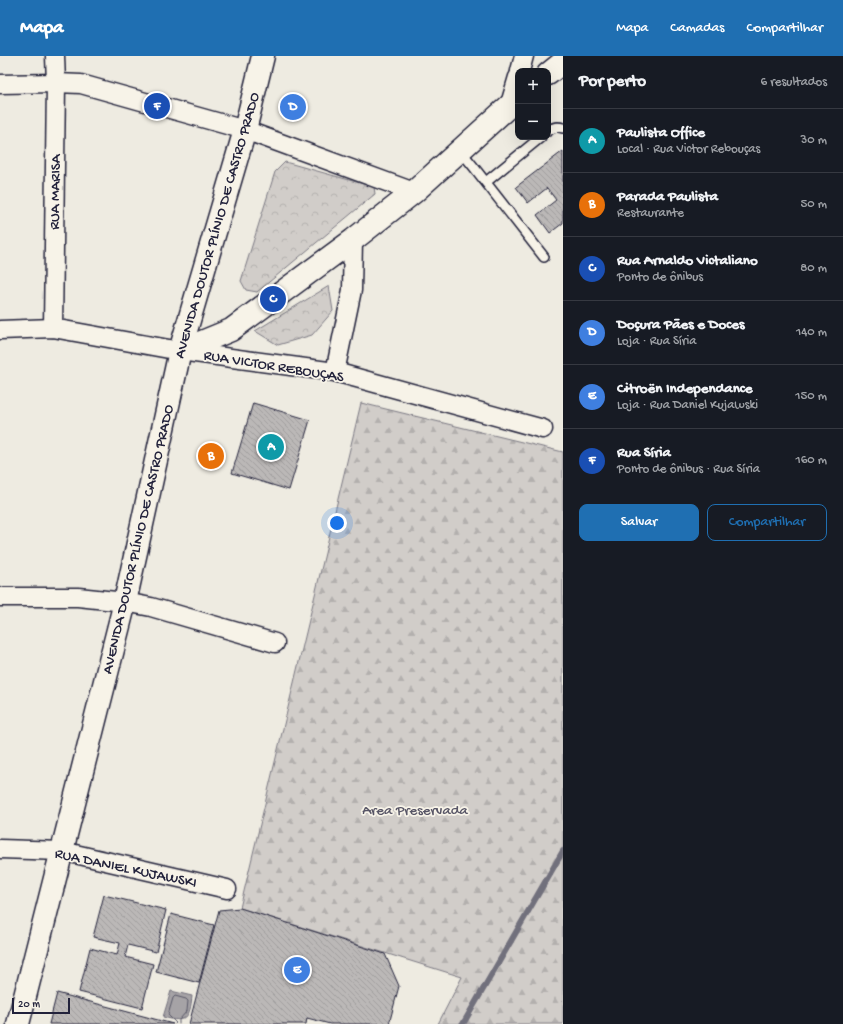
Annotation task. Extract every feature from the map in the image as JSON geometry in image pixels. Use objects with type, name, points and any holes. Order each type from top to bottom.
[{"type":"street","name":"RUA MARISA","points":[[53,328],[55,56]]},
{"type":"street","name":"AVENIDA DOUTOR PLÍNIO DE CASTRO PRADO","points":[[18,1024],[125,602],[180,351],[245,130],[263,56]]},
{"type":"street","points":[[521,68],[524,56]]},
{"type":"street","points":[[551,72],[563,62]]},
{"type":"street","points":[[0,84],[81,84],[245,130],[414,192]]},
{"type":"street","points":[[180,351],[231,330],[353,240],[414,192],[514,101]]},
{"type":"street","points":[[335,372],[352,290],[353,240]]},
{"type":"street","name":"RUA VICTOR REBOUÇAS","points":[[0,330],[53,328],[180,351],[335,372],[543,429]]},
{"type":"street","points":[[0,597],[78,597],[125,602],[151,607],[275,643]]},
{"type":"street","name":"RUA DANIEL KUJAWSKI","points":[[0,849],[62,851],[227,889]]},
{"type":"lane","points":[[551,129],[558,126],[563,128]]},
{"type":"lane","points":[[486,182],[537,140]]},
{"type":"lane","points":[[460,150],[544,257]]},
{"type":"green space","points":[[285,162],[374,187],[375,194],[257,292],[246,290],[241,281],[275,172]]},
{"type":"green space","points":[[329,286],[333,311],[312,335],[278,345],[255,331]]},
{"type":"green space","name":"Area Preservada","points":[[361,403],[563,452],[563,1024],[438,1024],[462,977],[240,908]]},
{"type":"water","points":[[171,991],[192,996],[188,1014],[182,1019],[177,1020],[163,1017]]},
{"type":"building","points":[[563,151],[563,223],[550,233],[537,215],[556,200],[547,188],[528,203],[516,187]]},
{"type":"building","points":[[253,403],[310,420],[289,490],[232,473]]},
{"type":"building","points":[[104,895],[166,910],[156,952],[128,945],[125,957],[153,964],[142,1008],[79,992],[90,948],[117,955],[120,943],[93,937]]},
{"type":"building","points":[[240,908],[385,954],[399,986],[389,1024],[330,1024],[307,1018],[306,1024],[189,1024],[219,910]]},
{"type":"building","points":[[171,914],[214,925],[199,983],[156,972]]},
{"type":"building","points":[[57,993],[173,1024],[49,1024]]},
{"type":"waterway","points":[[463,1024],[563,851]]},
{"type":"place","name":"Rua Síria","points":[[157,106]]},
{"type":"place","name":"Doçura Pães e Doces","points":[[293,107]]},
{"type":"place","name":"Rua Arnaldo Victaliano","points":[[273,299]]},
{"type":"place","name":"Paulista Office","points":[[271,447]]},
{"type":"place","name":"Parada Paulista","points":[[211,456]]},
{"type":"place","name":"Citroën Independance","points":[[297,970]]}]
